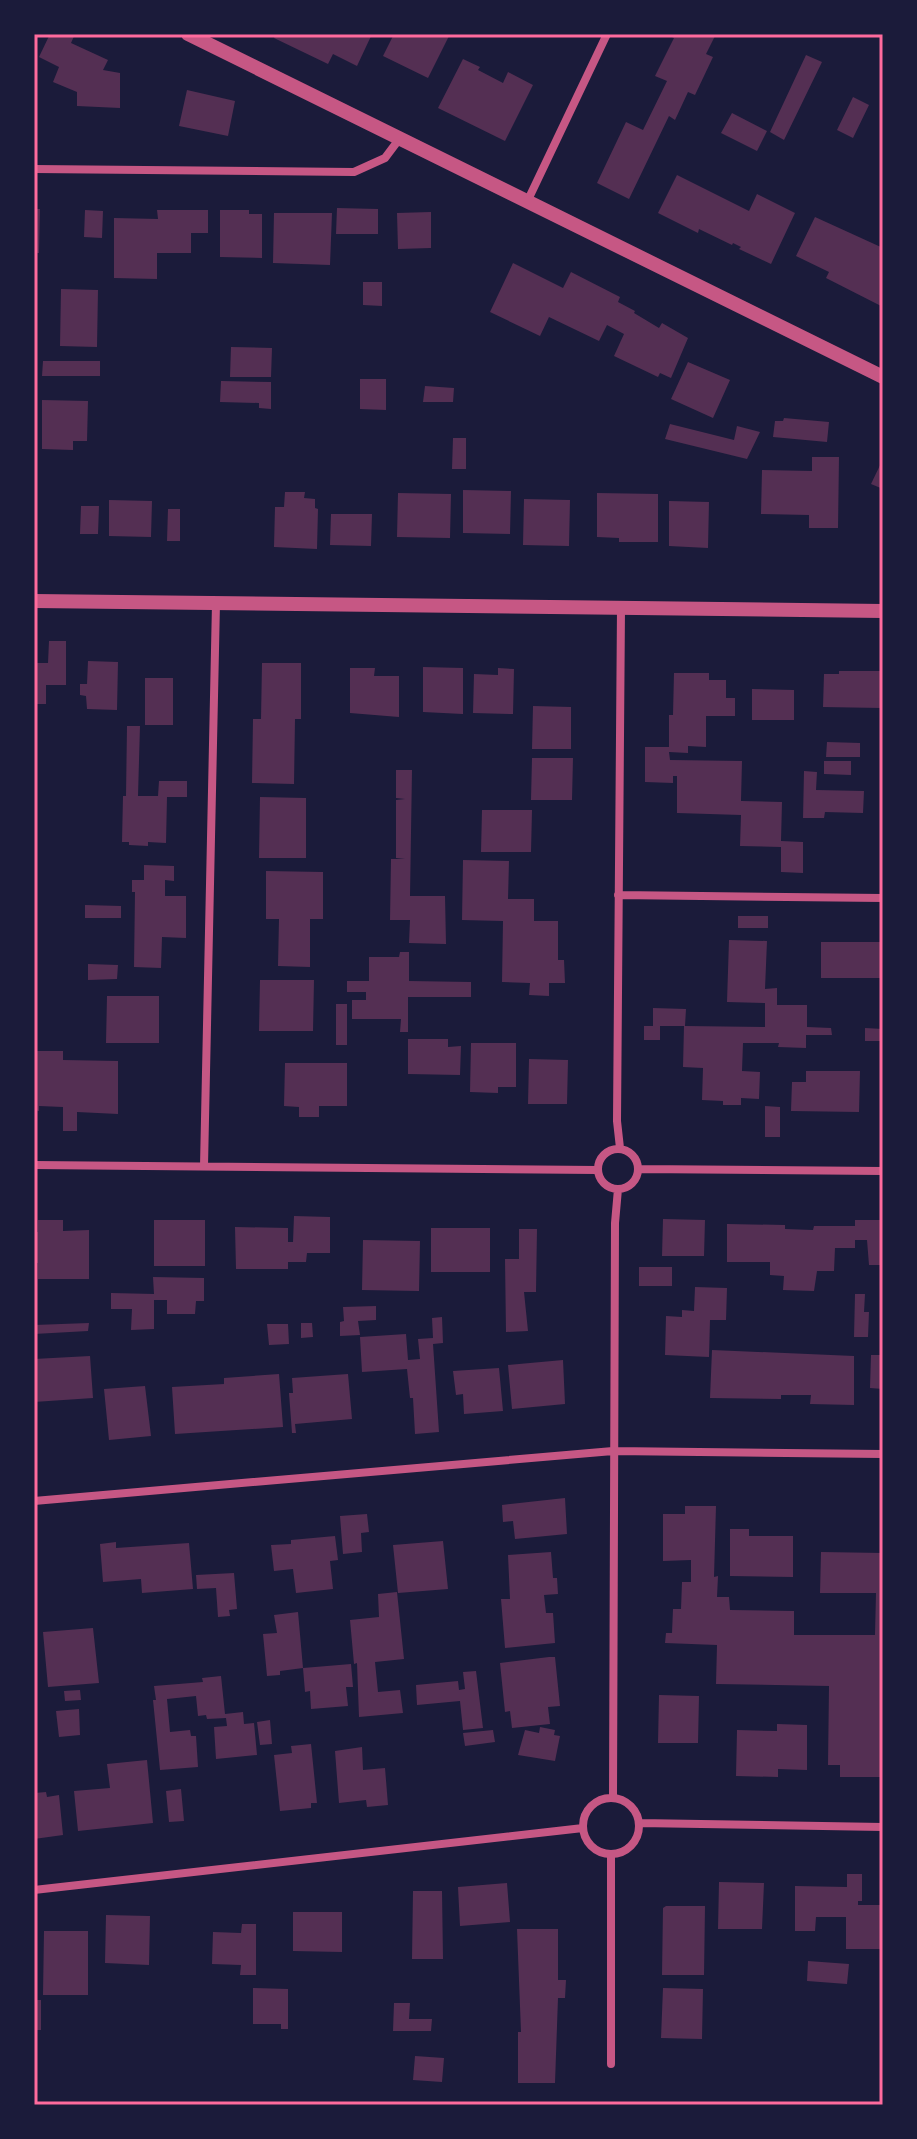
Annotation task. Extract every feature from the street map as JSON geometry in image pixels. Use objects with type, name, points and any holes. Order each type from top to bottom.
[{"type":"street","points":[[188,34],[883,377]]},
{"type":"street","points":[[527,202],[607,34]]},
{"type":"street","points":[[34,169],[354,172],[385,158],[400,138]]},
{"type":"street","points":[[34,601],[883,611]]},
{"type":"street","points":[[204,1166],[216,603]]},
{"type":"street","points":[[620,1148],[617,1121],[621,608]]},
{"type":"street","points":[[618,895],[883,898]]},
{"type":"street","points":[[620,1148],[635,1158],[639,1169],[631,1185],[618,1189],[606,1186],[597,1170],[601,1157],[620,1148]]},
{"type":"street","points":[[34,1165],[597,1170]]},
{"type":"street","points":[[639,1169],[883,1171]]},
{"type":"street","points":[[613,1798],[613,1451],[618,1189]]},
{"type":"street","points":[[34,1501],[613,1451],[883,1454]]},
{"type":"street","points":[[613,1798],[628,1804],[639,1823],[634,1842],[620,1853],[602,1853],[589,1844],[583,1828],[586,1812],[598,1801],[613,1798]]},
{"type":"street","points":[[639,1823],[883,1827]]},
{"type":"street","points":[[34,1890],[583,1828]]},
{"type":"street","points":[[611,1854],[611,2064]]},
{"type":"building","points":[[50,34],[75,34],[71,43],[108,60],[103,70],[120,73],[120,108],[77,106],[77,92],[53,82],[59,67],[39,57]]},
{"type":"building","points":[[276,34],[372,34],[357,66],[333,54],[328,64],[274,38]]},
{"type":"building","points":[[394,34],[450,34],[428,78],[383,56]]},
{"type":"building","points":[[666,34],[716,34],[706,54],[713,57],[695,95],[688,92],[675,120],[669,116],[629,199],[597,183],[626,122],[643,130],[667,81],[655,76],[674,38]]},
{"type":"building","points":[[806,55],[822,62],[784,140],[770,132]]},
{"type":"building","points":[[463,59],[503,83],[508,72],[533,85],[505,141],[438,108]]},
{"type":"building","points":[[187,90],[235,101],[228,136],[179,126]]},
{"type":"building","points":[[853,97],[869,105],[853,138],[837,130]]},
{"type":"building","points":[[732,113],[767,131],[757,151],[721,133]]},
{"type":"building","points":[[677,175],[749,211],[757,194],[795,213],[771,264],[733,243],[699,229],[698,233],[658,213]]},
{"type":"building","points":[[337,208],[378,209],[378,234],[336,234]]},
{"type":"building","points":[[34,209],[40,209],[39,253],[34,253]]},
{"type":"building","points":[[85,210],[103,211],[102,238],[84,237]]},
{"type":"building","points":[[157,210],[208,210],[208,233],[191,233],[191,253],[157,253],[157,279],[114,278],[114,218],[158,219]]},
{"type":"building","points":[[220,210],[249,210],[249,214],[262,214],[262,258],[220,257]]},
{"type":"building","points":[[431,212],[431,248],[398,249],[397,213]]},
{"type":"building","points":[[274,213],[332,213],[330,265],[273,263]]},
{"type":"building","points":[[815,217],[883,248],[883,307],[826,278],[829,272],[796,256]]},
{"type":"building","points":[[513,263],[563,288],[571,272],[620,297],[618,302],[659,328],[662,323],[688,338],[671,378],[660,373],[658,377],[614,356],[624,334],[607,325],[599,341],[549,317],[540,336],[490,312]]},
{"type":"building","points":[[363,282],[382,282],[382,306],[363,305]]},
{"type":"building","points":[[61,289],[98,290],[97,347],[60,346]]},
{"type":"building","points":[[231,347],[272,348],[271,377],[230,377]]},
{"type":"building","points":[[43,361],[100,361],[100,376],[42,376]]},
{"type":"building","points":[[688,362],[730,380],[713,418],[671,399]]},
{"type":"building","points":[[360,379],[386,379],[386,410],[360,409]]},
{"type":"building","points":[[221,381],[271,382],[271,409],[259,408],[259,403],[220,402]]},
{"type":"building","points":[[425,386],[454,388],[453,402],[423,402]]},
{"type":"building","points":[[42,400],[88,401],[87,441],[73,441],[73,450],[42,449]]},
{"type":"building","points":[[784,418],[829,422],[827,442],[773,437],[775,421],[783,421]]},
{"type":"building","points":[[670,424],[734,440],[737,426],[760,432],[747,459],[665,439]]},
{"type":"building","points":[[453,438],[466,438],[466,469],[452,469]]},
{"type":"building","points":[[812,457],[839,457],[838,528],[809,528],[809,515],[761,514],[762,470],[812,471]]},
{"type":"building","points":[[883,459],[883,489],[871,484]]},
{"type":"building","points":[[463,490],[511,491],[510,534],[463,533]]},
{"type":"building","points":[[285,492],[305,492],[304,498],[315,499],[315,508],[318,509],[317,549],[274,547],[275,507],[284,507]]},
{"type":"building","points":[[398,493],[451,494],[450,538],[397,537]]},
{"type":"building","points":[[597,493],[658,494],[658,542],[619,542],[619,538],[597,537]]},
{"type":"building","points":[[524,499],[570,500],[569,546],[523,545]]},
{"type":"building","points":[[109,500],[152,501],[151,537],[109,536]]},
{"type":"building","points":[[669,501],[709,502],[708,548],[669,546]]},
{"type":"building","points":[[81,506],[99,506],[98,534],[80,534]]},
{"type":"building","points":[[168,509],[180,509],[180,541],[167,541]]},
{"type":"building","points":[[331,514],[372,514],[371,546],[330,545]]},
{"type":"building","points":[[49,641],[66,641],[66,685],[46,685],[46,704],[34,704],[34,663],[48,663]]},
{"type":"building","points":[[88,661],[118,662],[117,710],[87,709],[86,696],[80,695],[80,684],[87,684]]},
{"type":"building","points":[[262,663],[301,663],[301,719],[295,719],[294,784],[252,783],[253,719],[261,719]]},
{"type":"building","points":[[423,667],[463,668],[463,714],[423,712]]},
{"type":"building","points":[[350,668],[375,668],[374,676],[399,676],[399,717],[350,713]]},
{"type":"building","points":[[498,668],[514,669],[513,714],[473,713],[474,674],[498,675]]},
{"type":"building","points":[[839,671],[882,671],[881,708],[823,707],[824,674],[839,674]]},
{"type":"building","points":[[674,673],[709,673],[709,680],[726,680],[726,698],[735,698],[735,716],[706,716],[706,747],[688,746],[688,753],[669,752],[670,760],[742,761],[741,801],[782,802],[781,841],[803,842],[803,873],[781,872],[781,847],[740,846],[741,815],[677,813],[677,776],[673,776],[673,783],[645,782],[645,747],[669,747]]},
{"type":"building","points":[[145,678],[173,678],[173,725],[145,725]]},
{"type":"building","points":[[752,689],[794,690],[794,720],[752,720]]},
{"type":"building","points":[[533,706],[571,707],[571,749],[532,749]]},
{"type":"building","points":[[127,726],[140,726],[138,796],[158,796],[159,781],[187,781],[187,797],[167,797],[166,843],[148,842],[148,846],[122,842]]},
{"type":"building","points":[[827,742],[860,743],[860,757],[826,757]]},
{"type":"building","points":[[532,758],[573,758],[572,800],[531,800]]},
{"type":"building","points":[[824,761],[851,761],[851,775],[824,774]]},
{"type":"building","points":[[396,770],[412,770],[410,896],[445,896],[446,944],[409,943],[410,920],[390,920],[391,859],[405,859],[396,858],[396,800],[405,799],[396,798]]},
{"type":"building","points":[[804,771],[817,772],[816,790],[864,791],[863,813],[825,812],[824,818],[803,818]]},
{"type":"building","points":[[260,797],[306,798],[306,858],[259,858]]},
{"type":"building","points":[[482,810],[532,810],[531,852],[481,852]]},
{"type":"building","points":[[463,860],[509,861],[508,899],[534,899],[534,921],[558,921],[558,960],[564,960],[565,983],[549,983],[549,996],[529,995],[530,983],[502,982],[503,921],[462,920]]},
{"type":"building","points":[[144,865],[174,866],[174,881],[165,880],[165,896],[186,896],[186,938],[162,937],[161,968],[134,967],[135,892],[132,892],[132,880],[144,880]]},
{"type":"building","points":[[266,871],[323,872],[323,919],[310,919],[310,967],[278,966],[279,919],[266,919]]},
{"type":"building","points":[[85,905],[121,906],[121,918],[85,918]]},
{"type":"building","points":[[738,916],[768,916],[768,928],[738,928]]},
{"type":"building","points":[[729,940],[767,941],[765,989],[777,988],[777,1005],[807,1005],[807,1027],[831,1028],[832,1035],[806,1035],[806,1048],[778,1047],[779,1043],[743,1043],[742,1071],[760,1072],[759,1099],[741,1098],[741,1105],[702,1100],[703,1068],[683,1067],[684,1026],[660,1026],[660,1040],[644,1040],[644,1026],[653,1026],[653,1008],[686,1009],[685,1026],[765,1027],[765,1003],[727,1002]]},
{"type":"building","points":[[821,942],[883,942],[883,978],[821,978]]},
{"type":"building","points":[[400,952],[409,952],[409,981],[471,982],[471,997],[408,997],[408,1032],[400,1032],[401,1019],[352,1019],[352,1000],[366,1000],[366,992],[347,992],[347,981],[369,981],[369,957],[399,957]]},
{"type":"building","points":[[88,964],[118,965],[117,979],[88,980]]},
{"type":"building","points":[[260,980],[314,980],[313,1031],[259,1031]]},
{"type":"building","points":[[107,996],[159,996],[159,1043],[106,1043]]},
{"type":"building","points":[[336,1004],[347,1004],[347,1045],[336,1045]]},
{"type":"building","points":[[865,1028],[883,1029],[883,1041],[865,1041]]},
{"type":"building","points":[[408,1039],[448,1039],[448,1047],[461,1046],[460,1075],[408,1074]]},
{"type":"building","points":[[471,1043],[516,1043],[516,1087],[498,1087],[498,1093],[470,1092]]},
{"type":"building","points":[[34,1051],[63,1051],[63,1060],[118,1061],[118,1114],[77,1112],[77,1131],[63,1131],[63,1107],[39,1106],[39,1111],[34,1110]]},
{"type":"building","points":[[529,1059],[568,1060],[567,1104],[528,1104]]},
{"type":"building","points":[[285,1063],[347,1063],[347,1106],[319,1106],[319,1117],[299,1117],[299,1107],[284,1106]]},
{"type":"building","points":[[806,1071],[860,1071],[859,1112],[791,1111],[792,1082],[806,1082]]},
{"type":"building","points":[[765,1106],[780,1107],[780,1137],[765,1137]]},
{"type":"building","points":[[294,1216],[330,1217],[330,1253],[307,1253],[306,1262],[288,1262],[288,1269],[236,1269],[235,1227],[288,1228],[288,1242],[293,1242]]},
{"type":"building","points":[[663,1219],[705,1220],[704,1256],[662,1256]]},
{"type":"building","points":[[38,1220],[63,1220],[63,1231],[89,1230],[89,1279],[38,1279],[38,1263],[34,1263],[34,1232],[38,1232]]},
{"type":"building","points":[[154,1220],[205,1220],[205,1266],[154,1266]]},
{"type":"building","points":[[855,1220],[883,1220],[883,1265],[869,1265],[867,1240],[855,1240],[855,1248],[835,1248],[834,1271],[817,1271],[814,1291],[783,1290],[784,1276],[770,1275],[770,1262],[727,1262],[727,1224],[785,1225],[785,1229],[813,1230],[814,1226],[855,1226]]},
{"type":"building","points":[[431,1228],[490,1228],[490,1272],[431,1272]]},
{"type":"building","points":[[519,1229],[537,1229],[536,1292],[524,1292],[528,1331],[506,1332],[505,1259],[519,1259]]},
{"type":"building","points":[[363,1240],[420,1241],[419,1291],[362,1290]]},
{"type":"building","points":[[639,1267],[672,1267],[672,1286],[639,1286]]},
{"type":"building","points":[[153,1277],[204,1278],[204,1301],[196,1301],[195,1314],[167,1314],[167,1300],[154,1300],[154,1329],[131,1330],[132,1309],[111,1309],[111,1293],[154,1294]]},
{"type":"building","points":[[695,1287],[727,1288],[726,1320],[710,1320],[709,1357],[665,1355],[666,1316],[682,1317],[682,1310],[694,1311]]},
{"type":"building","points":[[855,1294],[865,1294],[864,1312],[869,1312],[868,1337],[854,1337]]},
{"type":"building","points":[[376,1306],[376,1320],[358,1321],[360,1335],[340,1336],[340,1322],[344,1321],[343,1307]]},
{"type":"building","points":[[442,1317],[443,1343],[433,1344],[439,1432],[415,1434],[413,1398],[410,1398],[407,1369],[362,1372],[360,1337],[406,1334],[408,1360],[420,1359],[418,1339],[433,1338],[432,1318]]},
{"type":"building","points":[[89,1323],[88,1331],[34,1334],[34,1325]]},
{"type":"building","points":[[301,1323],[312,1323],[313,1337],[301,1338]]},
{"type":"building","points":[[267,1324],[288,1324],[289,1344],[269,1345]]},
{"type":"building","points":[[712,1350],[854,1356],[854,1405],[810,1404],[811,1395],[781,1395],[781,1399],[710,1398]]},
{"type":"building","points":[[871,1355],[883,1355],[883,1389],[870,1388]]},
{"type":"building","points":[[90,1356],[93,1398],[34,1402],[34,1359]]},
{"type":"building","points":[[563,1360],[565,1404],[512,1409],[508,1365]]},
{"type":"building","points":[[499,1368],[503,1411],[464,1414],[463,1394],[456,1395],[453,1371]]},
{"type":"building","points":[[279,1374],[283,1427],[175,1434],[172,1387],[224,1384],[224,1378]]},
{"type":"building","points":[[348,1374],[352,1419],[295,1424],[296,1433],[292,1433],[289,1393],[293,1393],[292,1378]]},
{"type":"building","points":[[145,1386],[151,1436],[109,1440],[104,1389]]},
{"type":"building","points":[[565,1498],[567,1534],[515,1539],[513,1521],[503,1522],[502,1505]]},
{"type":"building","points":[[685,1506],[716,1506],[714,1577],[718,1576],[717,1597],[729,1597],[730,1610],[794,1611],[794,1635],[875,1635],[876,1593],[820,1593],[821,1552],[883,1553],[883,1777],[840,1777],[840,1765],[828,1765],[829,1686],[716,1684],[717,1645],[665,1643],[666,1633],[672,1633],[673,1609],[681,1609],[682,1582],[691,1582],[691,1560],[663,1561],[663,1514],[685,1514]]},
{"type":"building","points":[[367,1514],[369,1532],[361,1533],[362,1552],[343,1554],[340,1516]]},
{"type":"building","points":[[730,1529],[749,1529],[749,1536],[793,1536],[793,1577],[730,1576]]},
{"type":"building","points":[[335,1536],[338,1560],[330,1561],[333,1589],[296,1593],[293,1569],[274,1571],[271,1545]]},
{"type":"building","points":[[443,1541],[448,1589],[398,1593],[393,1545]]},
{"type":"building","points":[[116,1542],[116,1548],[189,1543],[193,1589],[142,1593],[141,1579],[103,1582],[100,1544]]},
{"type":"building","points":[[551,1552],[558,1594],[544,1595],[546,1613],[553,1613],[555,1643],[505,1648],[501,1599],[510,1599],[508,1555]]},
{"type":"building","points":[[234,1573],[237,1609],[229,1610],[230,1616],[218,1617],[216,1588],[197,1589],[196,1575]]},
{"type":"building","points":[[397,1592],[404,1659],[375,1662],[378,1692],[400,1690],[403,1713],[359,1717],[357,1663],[354,1664],[350,1620],[379,1617],[378,1594]]},
{"type":"building","points":[[298,1612],[303,1668],[267,1676],[263,1634],[277,1633],[274,1615]]},
{"type":"building","points":[[93,1628],[99,1683],[48,1687],[43,1632]]},
{"type":"building","points":[[555,1657],[560,1706],[548,1707],[550,1724],[512,1728],[510,1711],[505,1712],[500,1663]]},
{"type":"building","points":[[351,1664],[353,1687],[346,1687],[348,1706],[311,1709],[310,1691],[305,1692],[303,1668]]},
{"type":"building","points":[[476,1671],[483,1728],[463,1730],[460,1701],[417,1705],[416,1685],[458,1681],[459,1690],[465,1689],[463,1672]]},
{"type":"building","points":[[221,1676],[225,1714],[243,1712],[244,1724],[254,1723],[257,1755],[216,1759],[214,1727],[227,1726],[226,1718],[198,1716],[196,1696],[167,1699],[170,1732],[190,1730],[191,1736],[196,1736],[198,1767],[160,1770],[154,1686],[203,1682],[202,1678]]},
{"type":"building","points":[[80,1690],[81,1700],[65,1701],[64,1691]]},
{"type":"building","points":[[659,1695],[699,1696],[698,1743],[658,1743]]},
{"type":"building","points":[[79,1709],[80,1735],[59,1737],[56,1711]]},
{"type":"building","points":[[270,1720],[272,1744],[260,1745],[257,1722]]},
{"type":"building","points":[[777,1724],[807,1725],[807,1770],[778,1769],[778,1777],[736,1776],[737,1730],[777,1731]]},
{"type":"building","points":[[540,1727],[555,1730],[554,1735],[560,1736],[555,1761],[518,1755],[525,1730],[539,1733]]},
{"type":"building","points":[[493,1730],[495,1742],[465,1746],[463,1733]]},
{"type":"building","points":[[311,1744],[317,1803],[311,1803],[311,1808],[280,1811],[274,1755],[292,1753],[291,1746]]},
{"type":"building","points":[[362,1747],[363,1770],[385,1768],[388,1805],[367,1807],[366,1800],[339,1803],[335,1751]]},
{"type":"building","points":[[147,1760],[153,1823],[78,1831],[74,1791],[110,1788],[107,1764]]},
{"type":"building","points":[[181,1789],[184,1821],[169,1822],[166,1791]]},
{"type":"building","points":[[46,1792],[47,1797],[59,1795],[63,1835],[34,1839],[35,1793]]},
{"type":"building","points":[[847,1874],[862,1874],[862,1901],[858,1901],[858,1905],[883,1905],[883,1949],[846,1949],[846,1917],[816,1917],[815,1931],[795,1931],[795,1886],[847,1887]]},
{"type":"building","points":[[719,1882],[764,1883],[762,1929],[718,1929]]},
{"type":"building","points":[[507,1883],[510,1922],[460,1926],[458,1887]]},
{"type":"building","points":[[413,1891],[442,1891],[443,1959],[412,1959]]},
{"type":"building","points":[[705,1906],[704,1975],[662,1975],[663,1908]]},
{"type":"building","points":[[293,1912],[342,1912],[342,1952],[293,1951]]},
{"type":"building","points":[[106,1915],[150,1916],[149,1965],[105,1963]]},
{"type":"building","points":[[242,1924],[256,1924],[256,1975],[240,1975],[241,1965],[212,1964],[213,1932],[241,1933]]},
{"type":"building","points":[[517,1929],[558,1929],[558,1980],[566,1980],[565,1998],[558,1998],[555,2083],[518,2083],[518,2032],[521,2032]]},
{"type":"building","points":[[44,1931],[88,1931],[88,1995],[43,1995]]},
{"type":"building","points":[[808,1961],[849,1964],[847,1984],[807,1981]]},
{"type":"building","points":[[253,1988],[288,1989],[288,2029],[281,2029],[281,2024],[253,2024]]},
{"type":"building","points":[[663,1988],[703,1989],[702,2039],[661,2038]]},
{"type":"building","points":[[34,2000],[41,2000],[41,2030],[34,2030]]},
{"type":"building","points":[[394,2003],[410,2003],[409,2019],[432,2019],[431,2031],[393,2031]]},
{"type":"building","points":[[415,2056],[444,2058],[442,2082],[413,2080]]}]
